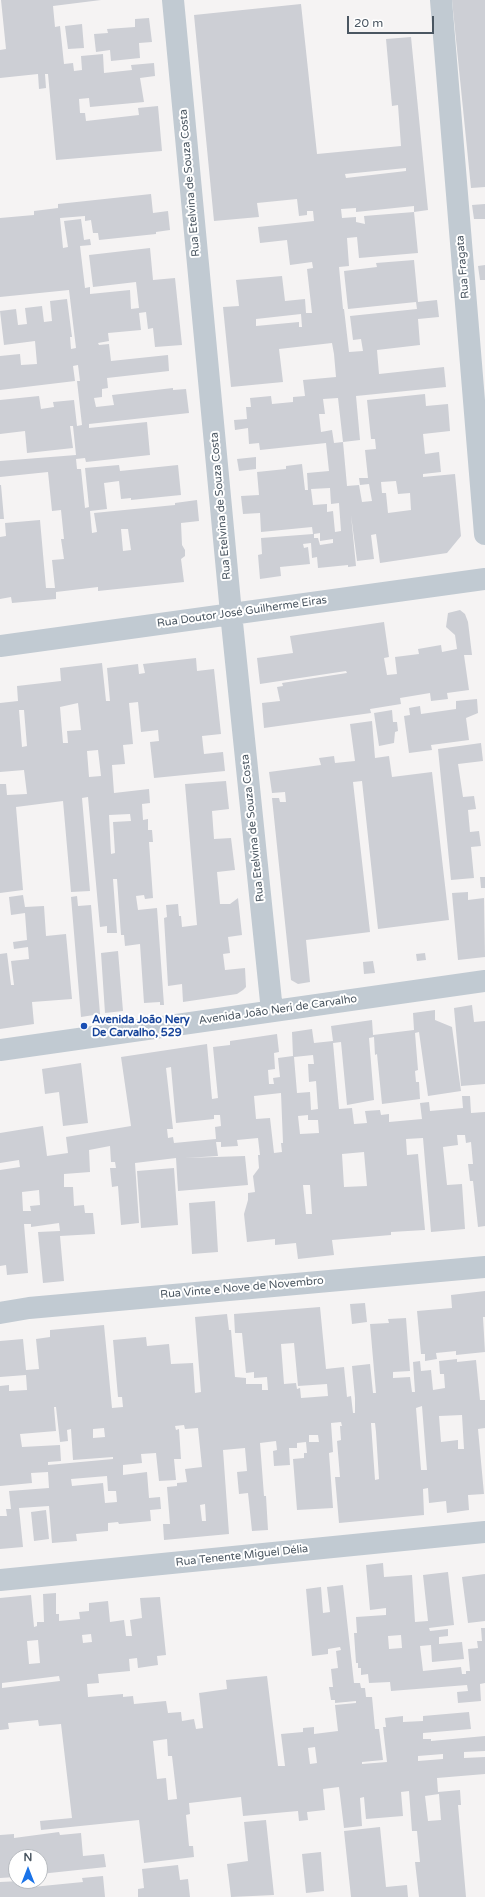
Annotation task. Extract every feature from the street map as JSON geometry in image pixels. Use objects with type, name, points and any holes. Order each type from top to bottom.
[{"type":"street","name":"Rua Etelvina de Souza Costa","points":[[173,0],[231,613],[272,1011]]},
{"type":"street","name":"Rua Fragata","points":[[442,0],[485,534]]},
{"type":"street","name":"Rua Doutor José Guilherme Eiras","points":[[0,646],[485,579]]},
{"type":"street","name":"Avenida João Neri de Carvalho","points":[[0,1050],[485,981]]},
{"type":"street","name":"Rua Vinte e Nove de Novembro","points":[[0,1313],[29,1308],[485,1267]]},
{"type":"street","name":"Rua Tenente Miguel Délia","points":[[0,1580],[485,1532]]},
{"type":"building","points":[[1,0],[101,0],[53,6],[55,27],[60,26],[64,64],[73,63],[74,71],[82,70],[81,56],[103,54],[104,73],[132,70],[131,65],[154,63],[155,76],[140,78],[144,102],[90,107],[89,98],[79,99],[80,113],[85,113],[86,121],[139,115],[138,108],[158,106],[162,151],[56,160],[48,74],[45,74],[46,88],[39,89],[38,74],[0,78],[0,50],[6,49]]},
{"type":"building","points":[[452,0],[485,0],[485,187],[471,188]]},
{"type":"building","points":[[301,4],[317,154],[401,146],[398,105],[392,106],[386,39],[411,37],[428,210],[414,212],[418,253],[359,258],[357,237],[347,238],[349,266],[339,267],[343,309],[349,352],[363,351],[361,339],[353,340],[350,316],[417,309],[416,302],[348,309],[344,271],[377,267],[376,263],[414,260],[418,302],[437,300],[439,317],[418,319],[420,345],[377,350],[379,374],[444,367],[446,387],[356,396],[360,440],[343,442],[347,486],[359,485],[362,502],[372,501],[369,484],[360,485],[359,478],[368,478],[365,450],[376,449],[375,439],[371,439],[367,400],[425,394],[426,406],[448,404],[450,431],[423,434],[425,454],[439,452],[441,472],[423,474],[423,477],[455,474],[461,536],[447,553],[380,563],[376,534],[371,535],[374,559],[357,561],[351,515],[356,566],[348,567],[348,565],[318,568],[317,557],[312,558],[311,543],[303,544],[304,548],[308,547],[310,564],[280,567],[281,576],[260,579],[258,555],[262,554],[261,538],[313,534],[312,527],[261,532],[260,513],[243,514],[241,496],[259,495],[257,472],[286,469],[286,466],[302,464],[305,490],[308,490],[307,473],[329,471],[326,443],[260,450],[259,443],[249,444],[248,428],[235,430],[234,420],[247,419],[246,407],[251,407],[250,398],[271,396],[272,404],[293,402],[293,397],[305,396],[303,380],[336,377],[334,354],[332,343],[279,349],[283,382],[231,387],[223,307],[239,306],[236,280],[282,276],[285,301],[305,299],[306,313],[312,313],[307,269],[313,268],[312,262],[290,265],[287,240],[260,243],[258,227],[314,221],[313,211],[307,211],[307,215],[299,216],[297,199],[257,203],[259,217],[214,221],[194,15]],"holes":[[[406,168],[406,171],[346,178],[345,174]],[[414,206],[414,212],[364,216],[365,224],[356,222],[356,217],[342,218],[341,209],[356,208],[356,212]],[[301,314],[302,327],[299,327],[299,322],[256,326],[256,319]],[[338,398],[343,442],[334,443],[332,430],[321,432],[319,414],[325,414],[323,399]],[[396,481],[398,494],[410,493],[411,510],[388,513],[386,493],[382,493],[381,482]],[[330,488],[331,504],[339,503],[341,531],[335,532],[333,511],[327,512],[327,504],[313,505],[311,489]],[[320,533],[320,541],[333,539],[333,543],[320,545],[318,538],[314,538],[314,534]]]},
{"type":"building","points":[[149,18],[152,42],[139,43],[140,58],[111,61],[110,50],[96,52],[94,34],[108,33],[107,29],[135,27],[135,19]]},
{"type":"building","points":[[82,24],[84,48],[68,49],[65,26]]},
{"type":"building","points":[[151,194],[153,213],[168,211],[170,230],[156,232],[156,234],[99,240],[98,233],[93,233],[91,220],[85,221],[85,216],[60,218],[63,248],[68,247],[64,221],[81,219],[84,240],[90,239],[91,245],[80,246],[85,288],[90,287],[90,294],[130,290],[131,309],[139,308],[136,282],[93,287],[89,255],[150,248],[153,280],[175,278],[182,345],[155,347],[153,328],[148,329],[146,312],[139,313],[141,330],[108,333],[109,341],[98,343],[99,345],[109,344],[111,361],[168,355],[169,371],[107,378],[108,388],[102,389],[102,397],[94,398],[96,407],[114,405],[112,395],[173,388],[173,390],[186,389],[189,413],[89,424],[89,428],[147,422],[150,455],[86,462],[85,458],[76,459],[77,469],[81,469],[85,508],[89,507],[85,468],[119,465],[120,471],[178,465],[181,495],[131,500],[131,498],[121,499],[119,481],[104,483],[107,509],[90,511],[92,533],[97,532],[94,513],[175,505],[175,503],[197,500],[199,521],[181,523],[182,545],[185,550],[185,556],[181,559],[184,582],[98,591],[98,587],[56,592],[56,599],[12,603],[11,597],[0,599],[0,537],[6,536],[5,523],[40,520],[46,588],[55,588],[52,560],[64,559],[61,539],[64,539],[61,510],[52,511],[48,472],[0,477],[0,461],[76,455],[73,426],[70,426],[73,448],[27,453],[25,431],[0,434],[0,400],[39,396],[41,409],[54,407],[53,402],[74,400],[77,426],[82,425],[77,381],[80,381],[78,365],[73,366],[75,381],[0,390],[0,356],[20,354],[21,365],[37,364],[35,341],[4,345],[0,311],[16,309],[18,325],[27,324],[25,308],[42,306],[44,322],[52,321],[50,301],[67,299],[72,337],[70,337],[71,349],[76,348],[69,290],[0,297],[0,218],[34,215],[34,211],[58,208],[58,204]],"holes":[[[121,529],[128,529],[131,550],[123,551]]]},
{"type":"building","points":[[485,204],[485,219],[474,219],[472,205]]},
{"type":"building","points":[[485,265],[485,280],[480,280],[478,266]]},
{"type":"building","points":[[256,457],[256,469],[239,471],[237,459]]},
{"type":"building","points":[[1,485],[4,519],[0,519]]},
{"type":"building","points":[[460,610],[465,614],[468,622],[472,655],[464,655],[469,690],[447,693],[448,699],[431,701],[430,693],[400,698],[401,704],[370,709],[371,713],[264,728],[262,703],[280,701],[277,687],[283,686],[282,683],[347,673],[346,671],[260,684],[257,658],[293,653],[290,636],[384,622],[389,657],[384,658],[387,675],[397,674],[395,657],[419,654],[418,649],[441,645],[442,652],[457,649],[455,635],[446,627],[448,613]]},
{"type":"building","points":[[196,658],[197,671],[214,669],[221,734],[202,736],[204,754],[223,752],[225,771],[154,778],[150,742],[159,741],[158,730],[141,732],[138,702],[129,703],[133,744],[123,745],[125,764],[112,765],[114,793],[149,789],[150,803],[142,804],[143,820],[148,819],[148,830],[152,830],[153,842],[149,842],[153,898],[145,899],[144,895],[136,896],[138,910],[157,908],[164,1005],[160,1005],[160,1002],[144,1003],[140,944],[125,946],[124,935],[121,935],[117,879],[113,879],[117,933],[107,933],[107,926],[100,927],[88,797],[82,798],[90,891],[71,892],[63,801],[16,807],[23,890],[0,893],[0,784],[6,784],[7,795],[27,794],[24,770],[0,772],[0,703],[18,701],[17,686],[61,681],[60,668],[102,663],[106,701],[110,701],[107,668],[138,664],[139,674],[145,673],[143,664]],"holes":[[[78,703],[81,730],[67,731],[68,743],[63,743],[60,707]],[[19,710],[24,710],[27,746],[22,747]],[[98,750],[101,776],[89,777],[87,751]],[[130,814],[131,821],[113,822],[115,853],[111,854],[109,815]]]},
{"type":"building","points":[[477,699],[478,713],[466,718],[469,740],[431,745],[432,750],[409,753],[404,716],[410,715],[409,708],[420,706],[421,714],[456,709],[456,701]]},
{"type":"building","points":[[392,710],[393,722],[397,722],[398,731],[395,732],[394,743],[379,746],[374,713]]},
{"type":"building","points":[[372,721],[375,758],[389,756],[392,777],[432,772],[449,920],[378,929],[362,781],[353,782],[370,932],[306,940],[310,982],[298,984],[291,980],[272,798],[279,798],[280,802],[286,802],[285,792],[272,793],[269,772],[321,765],[319,758],[334,756],[335,763],[355,761],[350,724]]},
{"type":"building","points":[[481,743],[483,761],[458,764],[463,797],[474,796],[476,809],[468,810],[470,832],[479,831],[481,846],[471,847],[474,878],[451,880],[438,749]]},
{"type":"building","points":[[226,781],[229,809],[212,811],[214,839],[231,838],[235,870],[217,872],[220,904],[230,904],[238,898],[242,935],[228,937],[230,953],[223,954],[225,970],[245,968],[246,987],[237,994],[183,1002],[182,984],[168,986],[164,918],[167,917],[166,905],[178,904],[182,927],[197,925],[185,784]]},
{"type":"building","points":[[480,877],[485,877],[485,888],[481,888]]},
{"type":"building","points":[[468,892],[468,900],[484,898],[485,957],[458,960],[452,893]]},
{"type":"building","points":[[23,895],[25,907],[44,906],[46,936],[66,934],[72,999],[32,1002],[34,1024],[0,1029],[0,954],[7,953],[11,985],[14,985],[11,961],[29,959],[28,947],[14,949],[13,942],[27,940],[25,913],[11,915],[9,897]]},
{"type":"building","points":[[77,896],[78,906],[91,905],[100,1014],[81,1017],[71,897]]},
{"type":"building","points":[[118,951],[123,1011],[105,1013],[101,953]]},
{"type":"building","points":[[425,953],[426,960],[417,961],[416,954]]},
{"type":"building","points":[[373,961],[375,973],[364,974],[363,962]]},
{"type":"building","points":[[472,1005],[474,1022],[485,1021],[485,1084],[461,1086],[454,1008]]},
{"type":"building","points":[[435,1010],[435,1020],[452,1027],[461,1091],[428,1096],[419,1032],[415,1033],[418,1070],[415,1071],[416,1082],[419,1082],[420,1099],[382,1104],[374,1037],[369,1038],[374,1100],[347,1105],[341,1042],[333,1043],[339,1109],[352,1108],[354,1124],[367,1123],[365,1111],[380,1110],[381,1115],[389,1114],[389,1122],[422,1119],[420,1103],[429,1102],[430,1111],[463,1108],[462,1096],[470,1096],[471,1113],[485,1112],[485,1226],[478,1227],[473,1181],[470,1181],[468,1164],[473,1164],[471,1142],[466,1143],[465,1135],[457,1135],[458,1145],[443,1147],[447,1185],[462,1184],[465,1229],[431,1232],[423,1138],[406,1139],[407,1155],[418,1154],[425,1230],[391,1232],[391,1235],[332,1240],[334,1255],[298,1259],[296,1243],[275,1245],[275,1239],[247,1242],[244,1214],[248,1200],[248,1193],[255,1192],[253,1176],[259,1168],[258,1155],[260,1155],[258,1138],[237,1140],[238,1146],[221,1147],[221,1142],[216,1142],[218,1156],[185,1158],[245,1156],[248,1185],[178,1191],[176,1158],[135,1163],[139,1223],[121,1225],[118,1186],[112,1187],[110,1168],[116,1168],[115,1162],[111,1162],[110,1146],[89,1150],[90,1172],[64,1174],[64,1187],[73,1187],[74,1206],[84,1205],[85,1213],[93,1213],[95,1234],[60,1236],[64,1281],[43,1283],[38,1232],[60,1231],[59,1223],[31,1227],[31,1224],[24,1224],[28,1273],[7,1275],[6,1265],[0,1266],[0,1170],[20,1167],[19,1160],[0,1163],[0,1133],[43,1126],[47,1156],[68,1153],[66,1137],[131,1126],[121,1057],[207,1044],[212,1099],[218,1098],[213,1047],[230,1045],[230,1041],[277,1034],[279,1052],[274,1053],[275,1069],[268,1070],[269,1084],[274,1084],[273,1078],[280,1077],[278,1058],[293,1056],[292,1032],[312,1029],[314,1043],[333,1041],[331,1026],[372,1020],[373,1035],[414,1030],[413,1013]],"holes":[[[313,1055],[314,1064],[308,1064],[309,1082],[316,1081],[318,1109],[311,1110],[310,1092],[297,1093],[294,1057]],[[171,1067],[176,1123],[214,1119],[214,1115],[220,1115],[221,1126],[215,1127],[216,1139],[174,1143],[173,1137],[168,1138],[167,1129],[173,1129],[166,1068]],[[281,1093],[282,1152],[274,1153],[270,1118],[256,1119],[254,1096]],[[308,1115],[308,1120],[318,1120],[319,1133],[300,1134],[298,1116]],[[364,1152],[367,1186],[344,1187],[342,1154]],[[303,1185],[310,1185],[312,1214],[306,1214]],[[39,1190],[40,1205],[30,1206],[31,1211],[23,1211],[22,1192]]]},
{"type":"building","points":[[81,1063],[88,1123],[63,1126],[59,1092],[45,1094],[42,1069]]},
{"type":"building","points":[[174,1168],[178,1225],[141,1228],[137,1171]]},
{"type":"building","points":[[215,1201],[218,1252],[192,1254],[189,1203]]},
{"type":"building","points":[[485,1291],[485,1317],[483,1317],[485,1352],[456,1355],[456,1351],[436,1353],[437,1359],[425,1361],[425,1354],[421,1354],[417,1311],[452,1308],[451,1295]]},
{"type":"building","points":[[365,1303],[367,1322],[352,1324],[350,1304]]},
{"type":"building","points":[[320,1307],[326,1369],[344,1367],[347,1397],[351,1396],[353,1413],[355,1413],[355,1398],[352,1366],[370,1364],[373,1393],[376,1393],[370,1324],[389,1323],[388,1319],[406,1318],[410,1371],[393,1372],[393,1378],[410,1377],[412,1392],[415,1392],[413,1362],[420,1361],[421,1371],[431,1370],[433,1390],[445,1388],[444,1374],[440,1374],[439,1361],[457,1359],[457,1362],[476,1360],[480,1400],[485,1400],[485,1428],[478,1429],[484,1494],[468,1495],[469,1510],[447,1513],[446,1501],[429,1503],[428,1488],[423,1489],[424,1515],[339,1523],[335,1477],[340,1477],[337,1441],[341,1440],[340,1426],[342,1426],[341,1422],[331,1423],[333,1452],[329,1453],[333,1508],[297,1510],[293,1459],[304,1458],[304,1453],[307,1453],[306,1442],[297,1443],[297,1448],[289,1448],[290,1465],[274,1466],[273,1451],[277,1450],[276,1441],[260,1443],[268,1530],[252,1531],[248,1493],[239,1494],[237,1472],[247,1471],[245,1448],[223,1450],[229,1534],[164,1540],[163,1524],[170,1524],[167,1487],[177,1486],[177,1483],[187,1482],[185,1469],[202,1467],[198,1428],[185,1429],[184,1425],[175,1426],[176,1430],[179,1429],[181,1459],[174,1459],[176,1480],[159,1481],[156,1453],[141,1454],[142,1463],[123,1465],[123,1475],[147,1472],[149,1498],[160,1497],[161,1509],[150,1510],[151,1521],[119,1524],[118,1522],[108,1523],[108,1531],[76,1534],[77,1541],[52,1543],[49,1506],[19,1508],[23,1547],[0,1549],[0,1516],[7,1516],[6,1509],[11,1509],[9,1491],[49,1488],[48,1472],[31,1473],[32,1483],[0,1486],[0,1386],[9,1385],[9,1391],[27,1390],[26,1375],[0,1377],[0,1341],[23,1339],[26,1370],[39,1369],[36,1339],[50,1337],[50,1330],[104,1325],[112,1408],[123,1407],[122,1397],[118,1397],[113,1340],[146,1337],[147,1346],[169,1344],[171,1364],[193,1363],[195,1393],[201,1392],[195,1317],[227,1314],[229,1330],[231,1330],[235,1377],[246,1378],[246,1384],[262,1384],[262,1390],[268,1390],[267,1377],[254,1378],[254,1372],[246,1373],[242,1333],[235,1333],[234,1314]],"holes":[[[294,1343],[298,1386],[327,1384],[328,1396],[301,1398],[300,1388],[297,1389],[296,1383],[284,1384],[281,1344]],[[422,1406],[427,1470],[421,1470],[416,1408]],[[54,1407],[56,1407],[60,1442],[68,1441],[67,1430],[71,1429],[73,1460],[113,1457],[113,1459],[48,1465],[48,1462],[61,1461],[60,1445],[22,1447],[20,1434],[56,1431]],[[462,1415],[464,1449],[458,1449],[458,1440],[441,1442],[439,1416]],[[371,1423],[375,1423],[379,1479],[375,1480]],[[104,1428],[105,1437],[93,1438],[93,1429]],[[309,1435],[318,1435],[319,1442],[309,1442]],[[107,1476],[108,1491],[116,1491],[117,1502],[105,1503],[103,1483],[72,1486],[71,1479]],[[205,1504],[206,1521],[202,1521],[200,1505]]]},
{"type":"building","points":[[46,1510],[49,1539],[34,1541],[31,1512]]},
{"type":"building","points":[[383,1563],[384,1577],[412,1575],[415,1622],[428,1621],[423,1575],[448,1572],[454,1625],[429,1628],[430,1631],[448,1629],[448,1636],[439,1637],[439,1644],[462,1642],[464,1659],[432,1662],[431,1645],[420,1646],[423,1671],[461,1667],[462,1674],[466,1674],[466,1671],[470,1671],[468,1649],[478,1648],[477,1641],[482,1641],[481,1628],[485,1628],[485,1683],[480,1684],[481,1701],[458,1703],[457,1692],[468,1691],[467,1685],[391,1691],[390,1682],[369,1683],[368,1674],[361,1675],[361,1668],[358,1668],[358,1663],[356,1663],[354,1633],[357,1633],[356,1617],[386,1615],[386,1608],[370,1610],[366,1565]],"holes":[[[401,1635],[402,1648],[389,1649],[388,1636]]]},
{"type":"building","points":[[485,1574],[485,1621],[468,1623],[462,1577]]},
{"type":"building","points":[[343,1585],[354,1683],[360,1683],[361,1688],[365,1688],[366,1697],[372,1697],[375,1729],[379,1729],[383,1760],[362,1762],[362,1764],[387,1762],[383,1727],[386,1727],[385,1718],[403,1716],[403,1722],[423,1721],[423,1716],[469,1712],[471,1729],[423,1733],[423,1739],[431,1739],[431,1741],[485,1736],[485,1751],[464,1752],[464,1758],[485,1757],[485,1774],[437,1778],[438,1792],[460,1790],[461,1805],[458,1805],[466,1897],[419,1897],[415,1862],[420,1862],[417,1831],[412,1831],[409,1791],[401,1792],[403,1816],[366,1819],[364,1797],[360,1798],[362,1826],[344,1828],[339,1787],[323,1789],[325,1810],[307,1812],[308,1820],[299,1821],[298,1811],[243,1816],[241,1797],[189,1803],[190,1814],[186,1815],[189,1846],[193,1846],[194,1857],[144,1863],[139,1820],[41,1830],[40,1821],[72,1818],[61,1724],[39,1726],[38,1720],[8,1723],[9,1729],[0,1730],[0,1598],[31,1595],[34,1627],[37,1626],[37,1622],[44,1622],[43,1594],[56,1593],[56,1614],[59,1614],[59,1621],[80,1619],[79,1612],[89,1611],[89,1603],[108,1601],[110,1622],[124,1620],[126,1636],[132,1636],[130,1620],[142,1618],[140,1598],[160,1597],[166,1655],[157,1656],[158,1665],[138,1668],[137,1658],[129,1659],[130,1671],[98,1674],[99,1683],[87,1684],[88,1697],[123,1694],[123,1697],[133,1696],[134,1704],[166,1701],[168,1713],[181,1712],[182,1721],[194,1719],[196,1729],[203,1728],[199,1693],[227,1689],[226,1680],[267,1676],[278,1766],[285,1766],[281,1734],[303,1732],[303,1728],[314,1727],[314,1734],[338,1731],[335,1705],[356,1703],[356,1701],[335,1703],[335,1700],[331,1700],[329,1687],[333,1687],[331,1669],[338,1668],[336,1651],[341,1650],[340,1647],[328,1649],[328,1654],[312,1656],[306,1589],[321,1587],[323,1613],[330,1612],[327,1587]],"holes":[[[91,1634],[92,1642],[83,1643],[82,1635]],[[38,1640],[40,1663],[29,1664],[27,1641]],[[59,1676],[60,1681],[2,1688],[2,1683]],[[167,1739],[168,1756],[172,1756],[177,1799],[168,1800],[166,1778],[157,1779],[153,1741]],[[315,1747],[317,1763],[310,1764],[308,1748]],[[443,1754],[443,1759],[418,1761],[418,1756]],[[439,1794],[441,1820],[428,1821],[425,1796]]]},
{"type":"building","points":[[266,1820],[274,1895],[231,1897],[227,1864],[248,1861],[244,1822]]},
{"type":"building","points":[[380,1827],[386,1887],[407,1885],[408,1897],[351,1897],[344,1831]]},
{"type":"building","points":[[59,1832],[60,1835],[81,1833],[83,1856],[104,1854],[106,1867],[48,1873],[48,1849],[8,1849],[8,1878],[0,1878],[0,1835],[14,1834],[14,1838]]},
{"type":"building","points":[[321,1852],[324,1891],[306,1893],[302,1854]]},
{"type":"building","points":[[178,1865],[180,1880],[188,1879],[190,1897],[138,1897],[138,1889],[144,1888],[142,1869]]},
{"type":"building","points":[[103,1876],[105,1897],[0,1897],[0,1882],[8,1882],[8,1889],[48,1889],[48,1885],[83,1882],[82,1878]]},
{"type":"place","name":"Avenida João Nery De Carvalho, 529","points":[[84,1026]]}]
